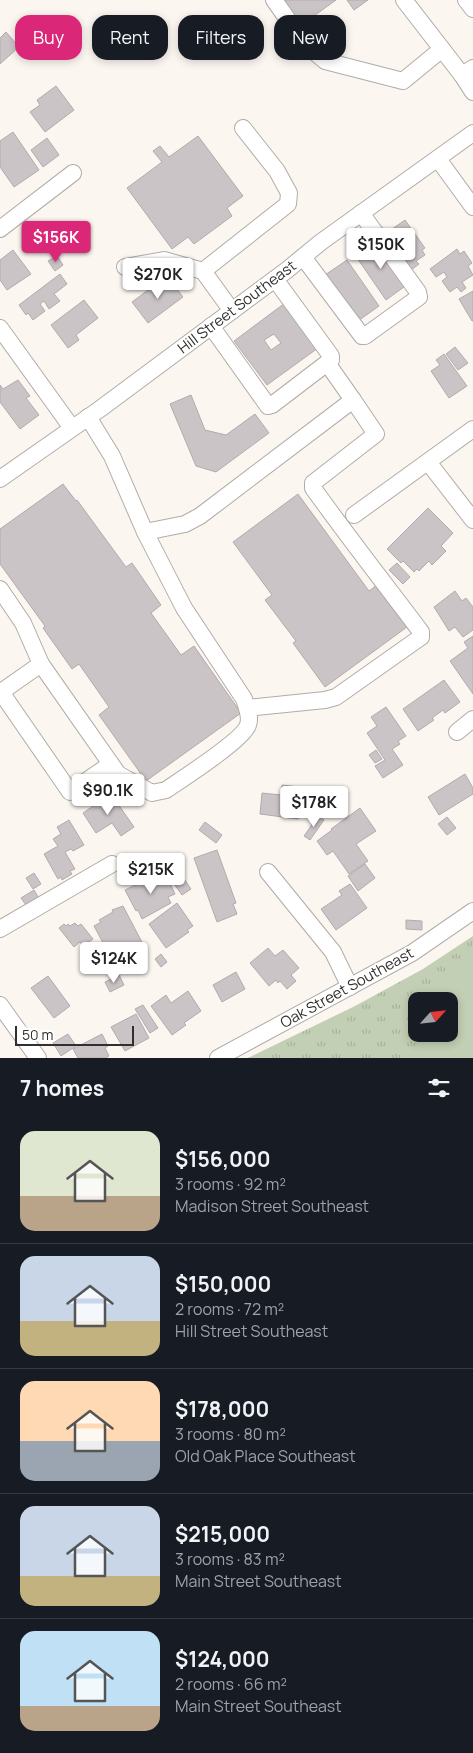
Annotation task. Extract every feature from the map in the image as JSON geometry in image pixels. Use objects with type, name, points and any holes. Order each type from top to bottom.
[{"type":"street","points":[[274,0],[306,44],[325,61],[403,81],[442,50]]},
{"type":"street","points":[[404,0],[442,50],[467,72],[473,92]]},
{"type":"street","points":[[466,0],[473,9]]},
{"type":"street","points":[[203,271],[288,204],[289,193],[277,171],[243,128]]},
{"type":"street","name":"Hill Street Southeast","points":[[0,479],[88,417],[275,279],[321,242],[473,133]]},
{"type":"street","points":[[438,159],[473,207]]},
{"type":"street","points":[[0,229],[73,173]]},
{"type":"street","points":[[303,257],[362,336],[365,336],[419,297],[418,292],[361,213]]},
{"type":"street","points":[[125,267],[164,260],[203,271],[232,311]]},
{"type":"street","points":[[211,326],[268,406],[272,405],[331,360],[331,356],[275,279]]},
{"type":"street","points":[[0,328],[72,428]]},
{"type":"street","points":[[247,708],[325,700],[336,697],[421,636],[421,632],[313,488],[313,483],[376,434],[327,363]]},
{"type":"street","points":[[146,532],[185,524],[200,516],[353,400]]},
{"type":"street","points":[[0,589],[22,623],[42,664],[118,774],[152,793],[166,790],[237,740],[248,728],[250,715],[244,700],[184,608],[146,532],[112,456],[88,417]]},
{"type":"street","points":[[354,515],[473,429]]},
{"type":"street","points":[[428,462],[473,520]]},
{"type":"street","points":[[42,664],[1,692],[65,785],[70,792],[112,764]]},
{"type":"street","points":[[456,732],[473,719]]},
{"type":"street","points":[[0,929],[112,864]]},
{"type":"street","points":[[268,872],[333,952],[350,987]]},
{"type":"street","name":"Oak Street Southeast","points":[[218,1058],[412,953],[473,912]]},
{"type":"street","points":[[0,1005],[34,1056]]},
{"type":"green space","points":[[473,936],[473,1058],[248,1058],[355,1006],[423,969]]},
{"type":"green space","points":[[473,960],[473,1058],[416,1058],[421,1042],[458,1042],[458,992],[436,992],[443,972],[465,961]]},
{"type":"building","points":[[281,0],[336,0],[315,15],[292,15]]},
{"type":"building","points":[[347,0],[368,0],[354,10]]},
{"type":"building","points":[[6,32],[15,42],[15,51],[0,64],[0,38]]},
{"type":"building","points":[[56,86],[74,110],[45,132],[30,112],[40,105],[37,100]]},
{"type":"building","points":[[13,132],[39,170],[14,187],[0,167],[0,141]]},
{"type":"building","points":[[198,136],[243,196],[227,208],[232,216],[194,244],[188,237],[172,249],[127,188],[162,162],[153,151],[160,146],[169,157]]},
{"type":"building","points":[[47,138],[59,155],[43,167],[31,150]]},
{"type":"building","points":[[405,220],[425,248],[422,250],[425,255],[416,261],[419,264],[411,270],[385,234]]},
{"type":"building","points":[[376,240],[408,284],[386,300],[355,255]]},
{"type":"building","points":[[457,249],[460,254],[464,251],[472,263],[468,266],[473,275],[462,282],[466,288],[461,292],[457,287],[450,292],[442,281],[447,277],[444,272],[436,277],[430,269]]},
{"type":"building","points":[[13,250],[31,274],[7,290],[0,280],[0,260]]},
{"type":"building","points":[[57,256],[63,265],[55,271],[48,261]]},
{"type":"building","points":[[347,260],[379,306],[358,321],[325,275]]},
{"type":"building","points":[[60,274],[67,284],[54,294],[60,301],[49,309],[44,301],[40,304],[45,311],[33,320],[28,313],[26,315],[19,305]]},
{"type":"building","points":[[167,276],[183,297],[148,323],[132,302]]},
{"type":"building","points":[[473,291],[473,321],[472,321],[459,299]]},
{"type":"building","points":[[84,300],[98,318],[76,335],[79,340],[68,348],[51,325]]},
{"type":"building","points":[[285,303],[318,348],[267,385],[234,341]],"holes":[[[274,334],[281,343],[271,350],[264,340]]]},
{"type":"building","points":[[455,347],[468,363],[458,370],[446,354]]},
{"type":"building","points":[[444,354],[467,386],[449,398],[431,371],[440,365],[436,360]]},
{"type":"building","points":[[18,380],[30,396],[26,398],[39,415],[20,429],[0,402],[0,385],[3,389]]},
{"type":"building","points":[[191,395],[205,430],[226,435],[255,414],[269,433],[216,472],[196,466],[170,404]]},
{"type":"building","points":[[63,484],[126,567],[132,563],[161,605],[151,613],[181,655],[194,646],[241,713],[146,781],[99,715],[109,707],[79,664],[72,669],[43,628],[45,626],[0,564],[0,529]]},
{"type":"building","points":[[298,494],[369,591],[377,585],[407,627],[325,687],[293,643],[296,641],[265,600],[272,595],[233,542]]},
{"type":"building","points":[[428,508],[453,533],[441,546],[446,551],[432,565],[429,561],[419,571],[417,569],[414,572],[403,561],[401,563],[387,549]]},
{"type":"building","points":[[397,563],[410,577],[403,584],[389,570]]},
{"type":"building","points":[[455,591],[462,601],[466,598],[473,607],[473,630],[463,637],[455,627],[449,631],[434,607]]},
{"type":"building","points":[[473,636],[473,694],[450,661],[468,648],[464,642]]},
{"type":"building","points":[[444,680],[460,702],[445,713],[443,710],[432,718],[434,720],[418,731],[403,709]]},
{"type":"building","points":[[386,707],[406,736],[398,741],[400,744],[392,749],[403,765],[383,778],[375,766],[385,760],[367,733],[377,726],[371,717]]},
{"type":"building","points":[[376,750],[382,759],[375,763],[369,755]]},
{"type":"building","points":[[465,774],[473,788],[473,794],[439,815],[428,797]]},
{"type":"building","points":[[282,785],[299,787],[299,791],[324,794],[321,813],[299,810],[298,819],[260,814],[262,793],[281,795]]},
{"type":"building","points":[[111,794],[134,827],[121,836],[112,823],[96,833],[83,813]]},
{"type":"building","points":[[360,808],[376,831],[356,844],[368,861],[349,874],[333,851],[327,855],[317,841]]},
{"type":"building","points":[[318,816],[324,820],[310,840],[304,836]]},
{"type":"building","points":[[447,817],[456,828],[447,835],[438,824]]},
{"type":"building","points":[[69,820],[84,845],[73,851],[71,849],[65,852],[75,869],[70,871],[72,874],[62,880],[61,877],[58,879],[44,854],[58,846],[53,839],[61,834],[57,827]]},
{"type":"building","points":[[205,822],[222,835],[216,843],[199,830]]},
{"type":"building","points":[[217,850],[236,903],[233,904],[237,914],[217,922],[194,858]]},
{"type":"building","points":[[365,864],[375,878],[358,891],[348,876]]},
{"type":"building","points":[[176,867],[191,889],[182,895],[167,874]]},
{"type":"building","points":[[164,871],[175,894],[168,897],[171,903],[142,919],[125,890]]},
{"type":"building","points":[[34,873],[41,884],[33,889],[26,878]]},
{"type":"building","points":[[350,884],[367,908],[336,930],[321,909],[342,895],[339,891]]},
{"type":"building","points":[[34,890],[38,897],[26,905],[21,898]]},
{"type":"building","points":[[177,903],[193,926],[187,930],[189,932],[166,948],[149,924]]},
{"type":"building","points":[[123,906],[144,946],[132,953],[135,959],[129,962],[125,956],[123,957],[118,947],[108,952],[94,926],[101,922],[99,920],[113,912],[112,910]]},
{"type":"building","points":[[406,920],[422,921],[422,930],[406,929]]},
{"type":"building","points":[[75,923],[78,926],[81,924],[93,939],[83,946],[80,942],[74,947],[59,928],[64,924],[70,926]]},
{"type":"building","points":[[268,948],[275,956],[283,950],[299,968],[291,975],[296,981],[287,989],[280,981],[278,983],[276,980],[269,986],[250,963]]},
{"type":"building","points":[[161,954],[167,962],[161,967],[155,959]]},
{"type":"building","points":[[236,972],[245,989],[222,1002],[213,985]]},
{"type":"building","points":[[119,975],[124,985],[110,992],[105,982]]},
{"type":"building","points":[[48,976],[70,1006],[54,1018],[31,988]]},
{"type":"building","points":[[188,991],[201,1011],[184,1023],[186,1025],[172,1035],[151,1006],[166,995],[171,1003]]},
{"type":"building","points":[[143,1005],[158,1028],[150,1033],[135,1009]]},
{"type":"building","points":[[136,1014],[149,1038],[125,1051],[111,1027]]},
{"type":"building","points":[[68,1034],[76,1046],[61,1056],[53,1043]]},
{"type":"building","points":[[102,1034],[108,1046],[105,1048],[109,1056],[106,1058],[78,1058],[73,1049]]}]
